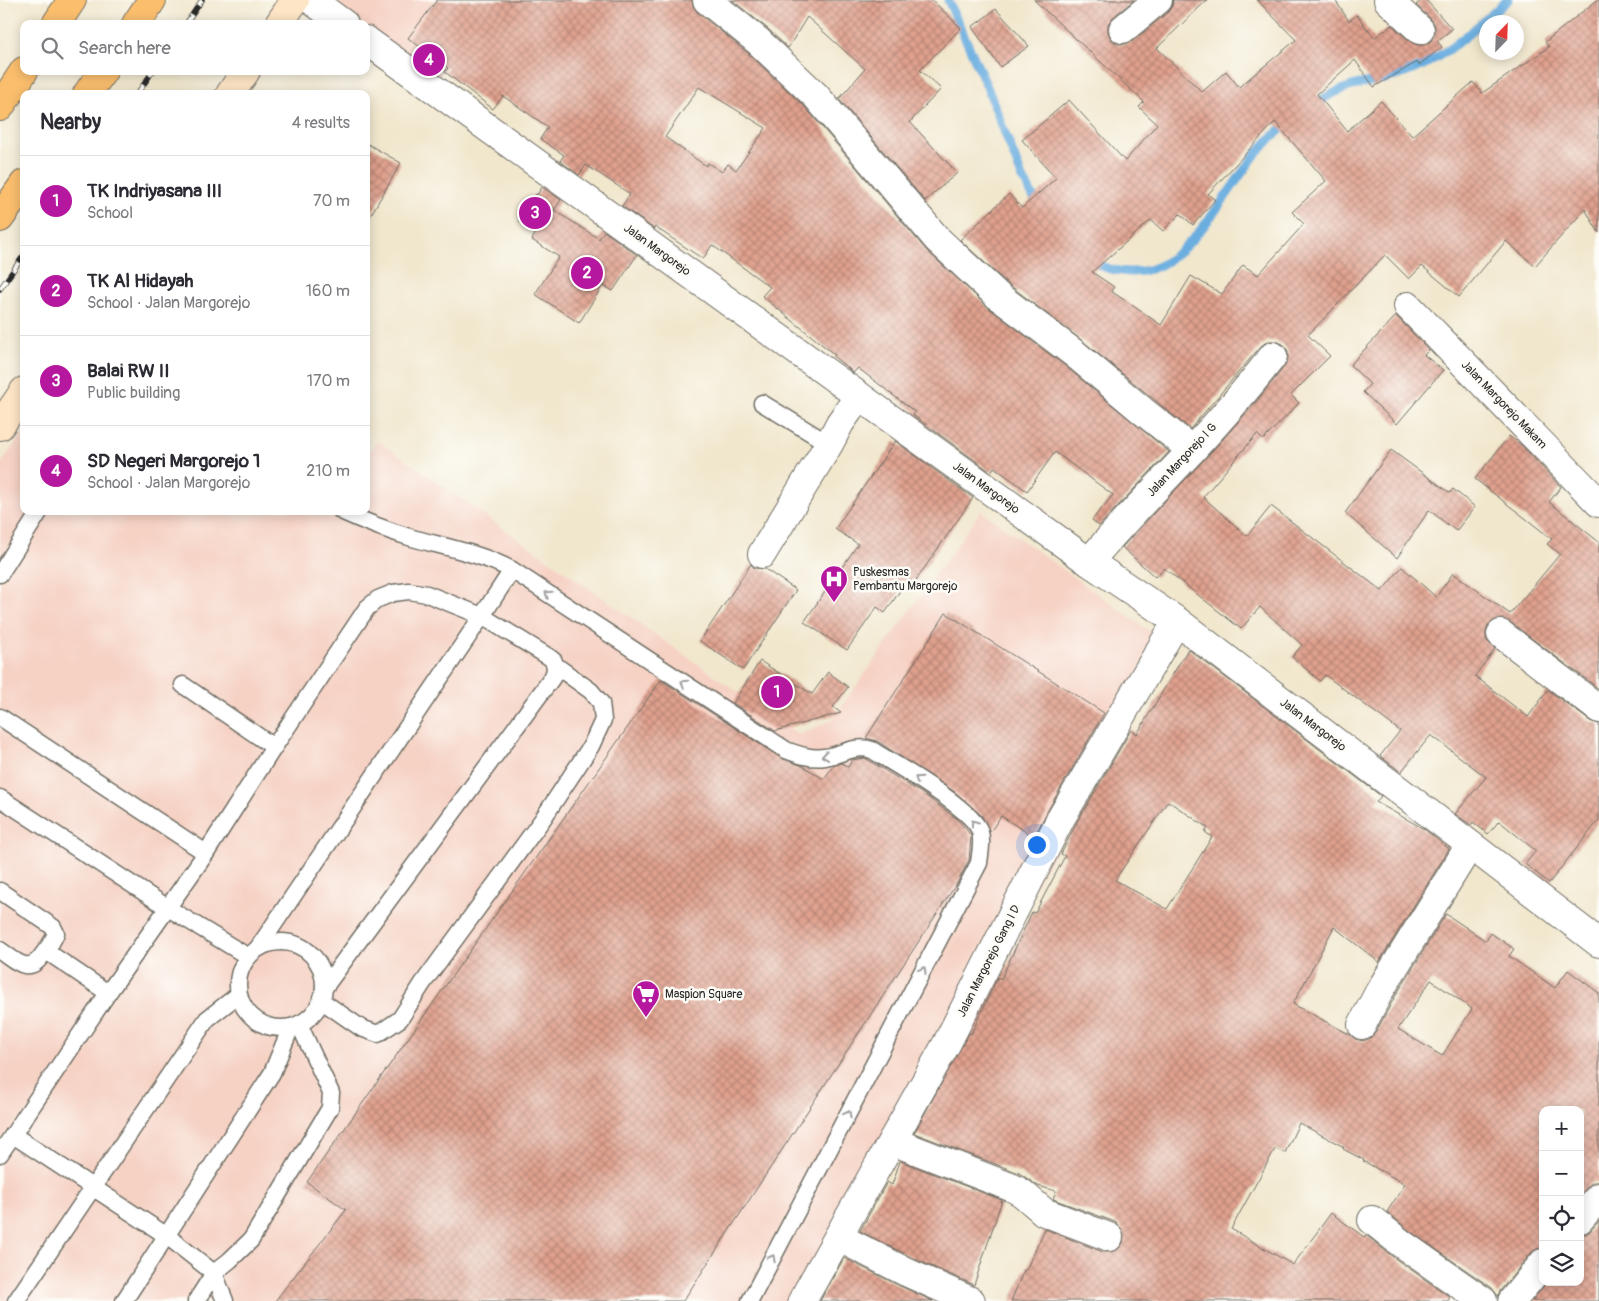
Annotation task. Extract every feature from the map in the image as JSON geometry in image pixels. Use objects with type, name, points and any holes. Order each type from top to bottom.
[{"type":"highway","points":[[59,20],[72,0]]},
{"type":"highway","points":[[139,20],[152,0]]},
{"type":"highway","points":[[0,107],[21,75]]},
{"type":"highway","points":[[90,90],[99,75]]},
{"type":"highway","points":[[0,218],[20,190]]},
{"type":"street","points":[[281,20],[295,0]]},
{"type":"street","points":[[311,0],[338,20]]},
{"type":"street","points":[[707,0],[758,41],[816,96],[937,239],[977,277],[998,296],[1075,354],[1192,450]]},
{"type":"street","points":[[1123,29],[1158,0]]},
{"type":"street","points":[[1388,0],[1420,30]]},
{"type":"street","name":"Jalan Margorejo","points":[[370,43],[1089,562],[1177,621],[1599,944]]},
{"type":"street","points":[[233,90],[243,75]]},
{"type":"street","name":"Jalan Margorejo Makam","points":[[1408,306],[1599,503]]},
{"type":"street","name":"Jalan Margorejo I G","points":[[1089,562],[1117,528],[1243,394],[1273,356]]},
{"type":"street","points":[[762,554],[840,423],[859,396]]},
{"type":"street","points":[[0,426],[20,397]]},
{"type":"street","name":"Jalan Margorejo Gang I D","points":[[802,1301],[947,1043],[1061,818],[1177,621]]},
{"type":"street","points":[[1501,634],[1599,709]]},
{"type":"street","points":[[1362,1025],[1379,992],[1470,845]]},
{"type":"street","points":[[892,1141],[1013,1188],[1022,1193],[1044,1212],[1109,1237]]},
{"type":"street","points":[[1584,1214],[1599,1197]]},
{"type":"street","points":[[1372,1220],[1402,1244],[1483,1301]]},
{"type":"street","points":[[838,1237],[906,1272],[971,1301]]},
{"type":"street","points":[[1512,1301],[1539,1268]]},
{"type":"lane","points":[[762,403],[829,444]]},
{"type":"lane","points":[[0,574],[37,515]]},
{"type":"lane","points":[[351,515],[408,537],[473,553],[512,570],[786,750],[798,755],[815,758],[826,757],[858,748],[872,750],[959,806],[974,821],[980,831],[979,863],[750,1301]]},
{"type":"lane","points":[[512,570],[253,952],[240,968],[238,995],[244,1008],[253,1018],[264,1025],[278,1028],[304,1022],[314,1013],[323,995],[552,678],[555,665]]},
{"type":"lane","points":[[0,1154],[108,993],[206,853],[367,608],[378,599],[393,593],[409,591],[427,594],[482,616],[549,657],[554,661],[555,665],[591,691],[601,704],[603,720],[591,746],[542,820],[423,983],[400,1019],[378,1034],[361,1028],[323,995]]},
{"type":"lane","points":[[183,685],[274,747]]},
{"type":"lane","points":[[0,717],[206,853]]},
{"type":"lane","points":[[0,798],[168,908],[253,952]]},
{"type":"lane","points":[[0,891],[52,928],[56,933],[54,940],[37,963],[31,966],[23,965],[0,950]]},
{"type":"lane","points":[[253,952],[271,942],[284,941],[298,944],[318,962],[324,974],[323,995]]},
{"type":"lane","points":[[46,951],[108,993]]},
{"type":"lane","points":[[16,1301],[207,1019],[238,995]]},
{"type":"lane","points":[[124,1301],[272,1073],[295,1025]]},
{"type":"lane","points":[[196,1301],[214,1273],[251,1240],[330,1108],[331,1093],[295,1025]]},
{"type":"lane","points":[[13,1135],[167,1236],[214,1273],[225,1301]]},
{"type":"shaded area","points":[[333,0],[500,0],[466,38],[435,81],[370,29],[370,20],[358,20]]},
{"type":"shaded area","points":[[20,437],[20,515],[370,515],[370,450],[378,441],[799,735],[832,720],[981,511],[1173,648],[795,1301],[0,1301],[0,465]]},
{"type":"building","points":[[437,0],[692,0],[697,12],[748,53],[805,107],[926,250],[989,308],[1065,366],[1169,452],[1099,526],[1092,520],[1113,495],[1055,452],[1027,491],[994,467],[991,472],[913,415],[915,412],[858,368],[853,373],[834,357],[835,355],[762,296],[770,287],[712,245],[703,259],[655,227],[654,229],[622,206],[630,194],[586,165],[579,175],[560,161],[564,155],[540,139],[548,127],[503,96],[493,109],[445,72],[448,68],[408,38]],"holes":[[[699,87],[766,128],[736,170],[728,164],[722,172],[708,163],[706,166],[665,137]]]},
{"type":"building","points":[[732,0],[932,0],[961,28],[920,70],[941,89],[910,122],[957,173],[925,201],[839,99],[865,69],[807,17],[788,48]]},
{"type":"building","points":[[1034,0],[1134,0],[1113,17],[1108,24],[1108,32],[1111,39],[1118,44],[1125,44],[1133,41],[1168,12],[1173,0],[1207,0],[1157,48],[1202,92],[1226,71],[1239,87],[1296,40],[1257,0],[1335,0],[1349,21],[1357,15],[1374,38],[1392,25],[1409,41],[1417,45],[1424,45],[1431,41],[1435,33],[1435,26],[1431,19],[1416,5],[1422,0],[1426,0],[1452,29],[1437,41],[1442,47],[1419,65],[1417,62],[1374,87],[1355,60],[1317,94],[1347,131],[1381,101],[1412,136],[1473,82],[1482,93],[1549,47],[1545,42],[1599,0],[1599,233],[1585,209],[1535,266],[1506,241],[1459,297],[1422,266],[1409,279],[1385,255],[1308,335],[1330,356],[1291,395],[1299,403],[1263,440],[1257,434],[1203,497],[1247,536],[1271,506],[1382,591],[1402,567],[1436,597],[1453,573],[1510,614],[1560,554],[1547,544],[1552,539],[1475,479],[1509,436],[1521,445],[1561,487],[1549,502],[1599,542],[1599,689],[1510,622],[1503,619],[1495,620],[1488,625],[1486,640],[1495,649],[1475,676],[1528,717],[1548,690],[1590,721],[1599,724],[1599,820],[1549,883],[1525,864],[1536,851],[1499,821],[1488,834],[1473,822],[1471,825],[1455,814],[1486,777],[1431,735],[1401,772],[1380,756],[1400,731],[1325,675],[1320,681],[1292,657],[1302,645],[1260,607],[1241,629],[1164,568],[1155,577],[1122,547],[1215,448],[1285,366],[1288,359],[1288,351],[1283,344],[1276,341],[1268,341],[1261,346],[1190,429],[1084,342],[1008,284],[960,240],[1009,194],[1022,208],[1056,178],[1022,140],[1069,100],[1125,161],[1157,124],[1139,107],[1144,102]],"holes":[[[1275,122],[1326,181],[1292,212],[1304,224],[1258,275],[1243,265],[1222,294],[1191,276],[1161,325],[1111,291],[1114,287],[1092,272],[1151,220],[1163,231],[1180,214],[1193,225],[1215,200],[1208,194]]]},
{"type":"building","points":[[996,9],[1029,46],[1000,67],[972,27]]},
{"type":"building","points":[[370,145],[401,163],[370,216]]},
{"type":"building","points":[[542,187],[561,200],[554,210],[599,239],[604,231],[637,255],[613,291],[603,285],[579,323],[535,294],[559,257],[532,240],[536,232],[519,221]]},
{"type":"building","points":[[1396,316],[1429,350],[1424,355],[1443,370],[1397,424],[1363,392],[1370,384],[1350,365]]},
{"type":"building","points":[[895,441],[973,498],[914,583],[908,579],[885,613],[877,607],[847,650],[804,622],[858,544],[835,529]]},
{"type":"building","points":[[1391,450],[1450,493],[1453,489],[1475,507],[1456,531],[1429,510],[1397,558],[1345,513]]},
{"type":"building","points":[[751,564],[754,568],[765,569],[796,590],[743,670],[700,641]]},
{"type":"building","points":[[946,613],[1104,713],[1034,837],[1001,816],[990,832],[982,816],[955,792],[877,741],[866,738]]},
{"type":"building","points":[[1188,649],[1381,796],[1376,802],[1424,829],[1449,849],[1379,962],[1334,927],[1293,1004],[1355,1039],[1363,1041],[1370,1038],[1376,1032],[1393,1000],[1446,914],[1486,941],[1491,933],[1514,949],[1509,956],[1555,988],[1568,970],[1599,993],[1599,1182],[1593,1182],[1584,1190],[1584,1106],[1539,1106],[1539,1249],[1531,1253],[1498,1296],[1492,1288],[1411,1232],[1387,1212],[1405,1184],[1343,1149],[1344,1147],[1299,1123],[1285,1153],[1275,1149],[1231,1229],[1293,1265],[1331,1213],[1364,1237],[1366,1235],[1393,1257],[1450,1297],[1448,1301],[1011,1301],[1045,1229],[1103,1252],[1111,1252],[1118,1249],[1123,1243],[1124,1235],[1121,1228],[1115,1222],[1053,1199],[1056,1191],[1038,1186],[1019,1173],[914,1133],[969,1033],[971,1034],[998,977],[1001,979],[1032,912],[1035,913],[1065,856],[1061,854],[1075,826],[1131,730],[1137,734]],"holes":[[[1168,801],[1208,828],[1205,832],[1212,837],[1167,909],[1115,880]],[[1431,980],[1472,1009],[1442,1056],[1398,1029]]]},
{"type":"building","points":[[760,661],[812,694],[828,672],[848,687],[833,707],[841,713],[775,731],[733,703]]},
{"type":"building","name":"Maspion Square","points":[[661,680],[781,758],[803,766],[824,779],[833,766],[842,763],[848,767],[852,760],[865,758],[926,796],[957,819],[971,836],[969,860],[957,883],[683,1301],[275,1301],[346,1210],[307,1182]]},
{"type":"building","points":[[900,1161],[1002,1200],[974,1285],[913,1258],[860,1231],[887,1182],[892,1185]]},
{"type":"building","points":[[1599,1221],[1599,1301],[1532,1301],[1544,1286],[1584,1286],[1584,1234],[1591,1230]]},
{"type":"building","points":[[844,1258],[900,1286],[933,1301],[820,1301]]},
{"type":"waterway","points":[[948,0],[988,89],[1022,177],[1040,208]]},
{"type":"waterway","points":[[1311,105],[1344,89],[1398,75],[1420,67],[1447,51],[1508,0]]},
{"type":"waterway","points":[[1090,260],[1109,269],[1130,272],[1150,269],[1169,260],[1205,225],[1256,154],[1289,122]]},
{"type":"railway","points":[[189,20],[202,0]]},
{"type":"railway","points":[[140,90],[150,75]]},
{"type":"railway","points":[[0,289],[20,261]]},
{"type":"place","name":"SD Negeri Margorejo 1","points":[[429,60]]},
{"type":"place","name":"Balai RW II","points":[[535,213]]},
{"type":"place","name":"TK Al Hidayah","points":[[587,273]]},
{"type":"place","name":"Puskesmas Pembantu Margorejo","points":[[834,603]]},
{"type":"place","name":"TK Indriyasana III","points":[[777,692]]},
{"type":"place","name":"Maspion Square","points":[[646,1018]]}]
